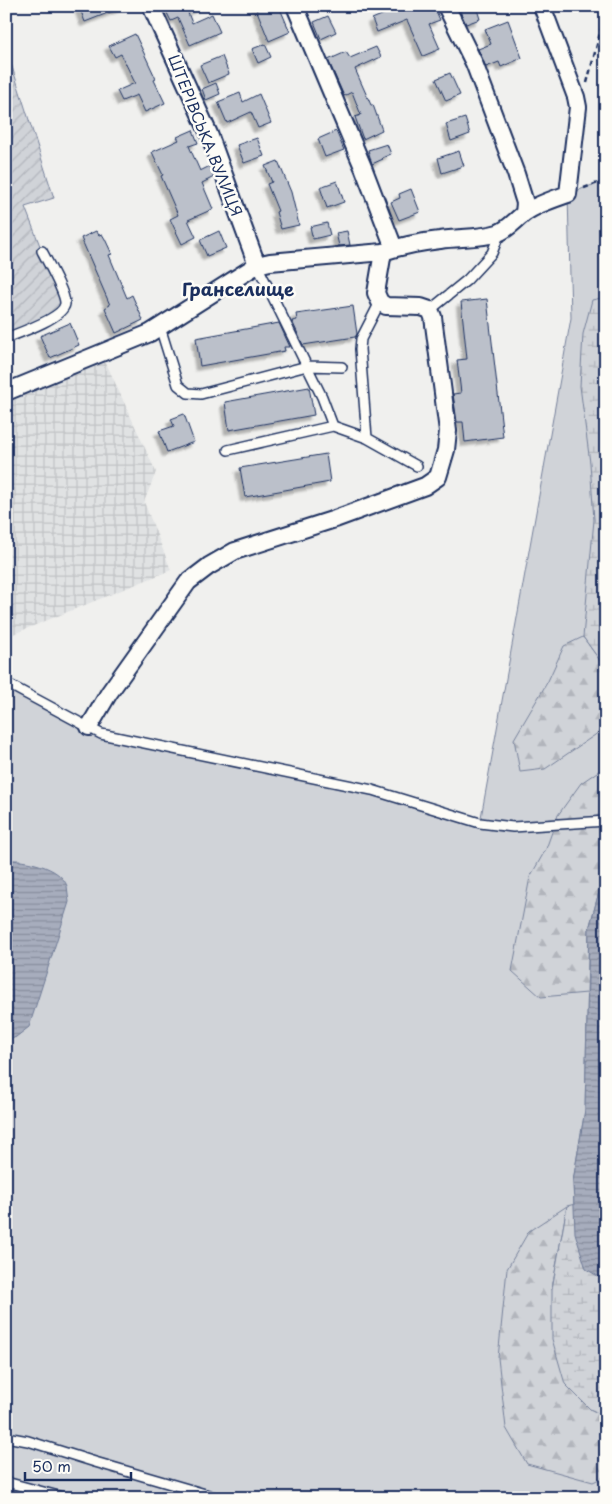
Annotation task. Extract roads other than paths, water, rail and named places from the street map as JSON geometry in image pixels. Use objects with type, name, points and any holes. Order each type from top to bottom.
[{"type":"street","name":"ШТЕРІВСЬКА ВУЛИЦЯ","points":[[151,6],[209,134],[257,265]]},
{"type":"street","points":[[88,727],[109,693],[188,582],[209,566],[235,551],[335,520],[425,486],[438,476],[446,450],[448,431],[433,317],[430,310],[421,306],[386,306],[380,302],[376,293],[389,250],[363,168],[295,6]]},
{"type":"street","points":[[446,6],[474,63],[516,174],[525,204],[524,213]]},
{"type":"street","points":[[6,392],[150,333],[257,265],[270,262],[389,250],[440,240],[473,238],[500,232],[524,213],[568,194],[578,107],[542,6]]},
{"type":"lane","points":[[430,310],[467,280],[492,253],[500,232]]},
{"type":"lane","points":[[6,338],[54,317],[61,312],[65,304],[64,296],[42,251]]},
{"type":"lane","points":[[257,265],[322,397],[334,426]]},
{"type":"lane","points":[[367,438],[360,349],[361,339],[380,302]]},
{"type":"lane","points":[[160,327],[178,385],[188,393],[201,394],[307,366],[342,367]]},
{"type":"lane","points":[[228,450],[334,426],[367,438],[417,466]]},
{"type":"lane","points":[[6,683],[101,734],[372,790],[480,823],[513,827],[606,821]]},
{"type":"lane","points":[[6,1437],[28,1441],[219,1498]]},
{"type":"lane","points":[[6,1482],[66,1498]]},
{"type":"water","points":[[6,860],[31,863],[57,874],[67,886],[69,902],[29,1027],[16,1037],[6,1041]]},
{"type":"water","points":[[606,875],[606,1281],[586,1269],[575,1233],[573,1181],[585,1110],[589,929],[603,877]]},
{"type":"district","name":"Гранселище","points":[[238,288]]}]
